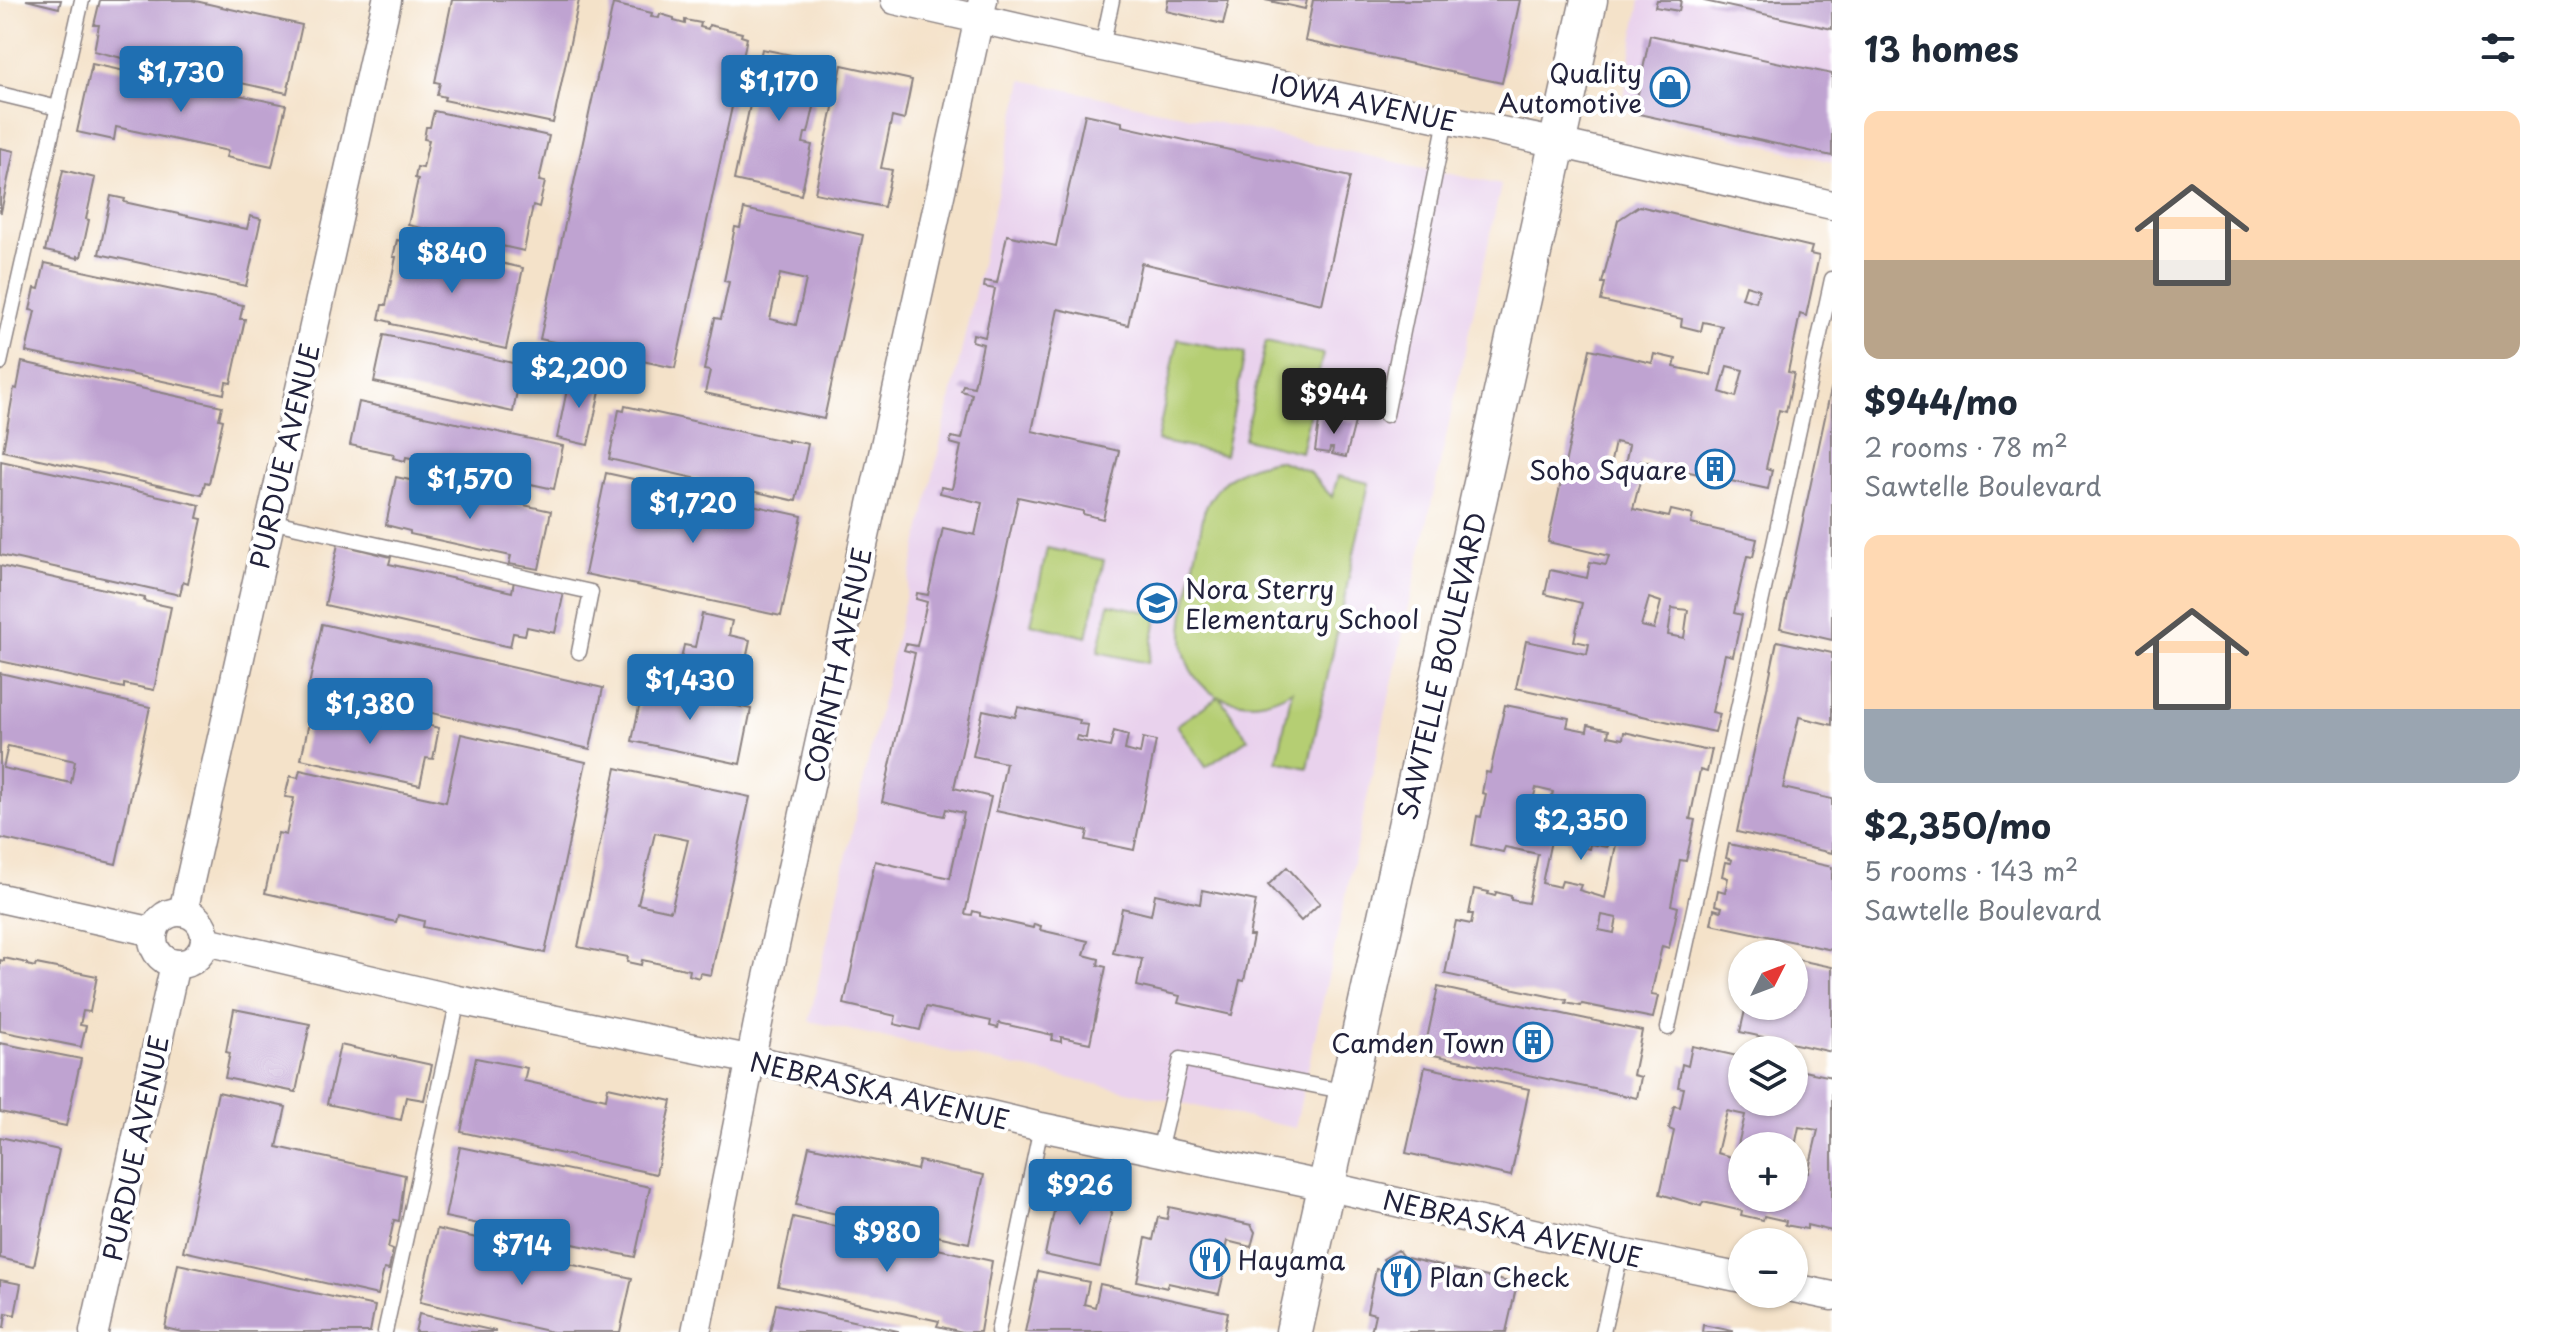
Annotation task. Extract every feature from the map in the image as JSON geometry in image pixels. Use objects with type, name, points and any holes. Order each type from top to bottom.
[{"type":"street","name":"PURDUE AVENUE","points":[[183,912],[387,0]]},
{"type":"street","name":"IOWA AVENUE","points":[[895,0],[981,9],[1102,47],[1558,143],[1832,205]]},
{"type":"street","name":"SAWTELLE BOULEVARD","points":[[1294,1332],[1589,0]]},
{"type":"street","name":"CORINTH AVENUE","points":[[696,1332],[752,1060],[981,9]]},
{"type":"street","points":[[0,898],[154,932]]},
{"type":"street","points":[[183,912],[198,919],[206,941],[196,958],[180,965],[158,953],[154,945],[154,932],[166,915],[183,912]]},
{"type":"street","name":"NEBRASKA AVENUE","points":[[206,941],[458,1000],[752,1060],[1041,1127],[1728,1275]]},
{"type":"street","name":"PURDUE AVENUE","points":[[94,1332],[175,964]]},
{"type":"street","points":[[1808,1291],[1832,1296]]},
{"type":"lane","points":[[0,363],[82,0]]},
{"type":"lane","points":[[1102,47],[1112,0]]},
{"type":"lane","points":[[0,94],[58,108]]},
{"type":"lane","points":[[1386,415],[1446,120]]},
{"type":"lane","points":[[1668,1028],[1832,279]]},
{"type":"lane","points":[[270,521],[591,592],[579,652]]},
{"type":"lane","points":[[385,1332],[458,1000]]},
{"type":"lane","points":[[1159,1151],[1181,1059],[1347,1092]]},
{"type":"lane","points":[[998,1332],[1041,1127]]},
{"type":"lane","points":[[1603,1332],[1621,1253]]},
{"type":"shaded area","points":[[1640,0],[1832,0],[1832,162],[1621,110]]},
{"type":"shaded area","name":"Nora Sterry Elementary School","points":[[1023,80],[1501,185],[1295,1128],[809,1021]]},
{"type":"green space","points":[[1178,339],[1245,353],[1225,455],[1157,441]]},
{"type":"green space","points":[[1266,341],[1323,354],[1301,452],[1244,439]]},
{"type":"green space","points":[[1278,460],[1308,471],[1332,497],[1338,476],[1369,483],[1308,768],[1277,761],[1292,690],[1274,699],[1257,702],[1239,702],[1220,697],[1248,739],[1206,767],[1177,725],[1218,697],[1203,686],[1193,673],[1186,660],[1184,645],[1185,614],[1204,512],[1217,490],[1233,475],[1254,465]]},
{"type":"green space","points":[[1047,548],[1104,560],[1087,637],[1031,624]]},
{"type":"green space","points":[[1109,604],[1158,614],[1148,663],[1098,652]]},
{"type":"building","points":[[26,0],[61,0],[59,8]]},
{"type":"building","points":[[100,0],[191,0],[302,25],[287,93],[202,77],[94,51],[99,25],[94,25]]},
{"type":"building","points":[[452,0],[579,0],[553,123],[444,100],[445,97],[437,95],[440,83],[435,82]]},
{"type":"building","points":[[1168,0],[1229,0],[1223,24],[1166,11]]},
{"type":"building","points":[[1265,0],[1307,0],[1305,9]]},
{"type":"building","points":[[1313,0],[1520,0],[1502,83],[1305,41]]},
{"type":"building","points":[[1657,0],[1681,0],[1679,11],[1655,7]]},
{"type":"building","points":[[1832,0],[1832,29],[1704,1]]},
{"type":"building","points":[[613,4],[652,13],[651,17],[659,18],[660,14],[685,24],[685,20],[701,23],[700,27],[708,29],[709,25],[742,33],[741,36],[747,38],[675,368],[540,339]]},
{"type":"building","points":[[1650,35],[1832,74],[1832,156],[1634,113]]},
{"type":"building","points":[[762,49],[821,61],[820,65],[824,65],[820,80],[817,79],[812,103],[815,103],[803,143],[812,145],[801,195],[734,180]]},
{"type":"building","points":[[92,64],[286,105],[272,167],[226,157],[228,151],[116,127],[114,140],[77,132]]},
{"type":"building","points":[[842,65],[912,80],[904,120],[892,117],[881,168],[892,170],[884,207],[815,193]]},
{"type":"building","points":[[434,111],[549,136],[539,181],[545,182],[539,207],[533,205],[524,251],[408,225],[418,179],[415,178],[417,167],[423,168],[429,140],[424,139],[426,127],[430,127]]},
{"type":"building","points":[[1085,114],[1122,122],[1122,126],[1350,177],[1322,304],[1141,263],[1128,325],[1058,309],[1032,431],[1119,451],[1103,519],[1083,514],[1083,511],[1018,497],[954,788],[991,797],[965,914],[972,915],[973,911],[980,913],[980,916],[1033,928],[1034,924],[1041,926],[1040,930],[1088,941],[1084,955],[1099,959],[1098,965],[1106,967],[1090,1043],[1061,1037],[1061,1042],[1052,1040],[1053,1035],[999,1023],[998,1028],[990,1026],[991,1021],[926,1007],[920,1030],[894,1024],[896,1016],[844,1004],[875,861],[950,878],[964,813],[946,809],[944,816],[882,802],[915,653],[904,650],[906,644],[917,646],[927,602],[916,599],[917,593],[928,595],[943,528],[975,535],[982,503],[940,493],[941,487],[952,489],[961,446],[950,443],[951,437],[962,439],[972,394],[961,391],[963,385],[974,387],[983,344],[972,341],[973,334],[985,337],[995,289],[984,287],[985,281],[997,283],[1007,235],[1056,246]]},
{"type":"building","points":[[0,148],[14,151],[1,212],[0,211]]},
{"type":"building","points":[[63,170],[95,178],[86,219],[89,220],[81,257],[78,258],[45,251]]},
{"type":"building","points":[[111,196],[125,199],[124,202],[247,229],[250,216],[261,219],[246,286],[99,254]]},
{"type":"building","name":"Soho Square","points":[[1639,206],[1812,247],[1810,254],[1819,256],[1806,316],[1800,314],[1788,372],[1794,373],[1786,412],[1779,410],[1766,468],[1772,470],[1768,489],[1680,470],[1678,479],[1659,474],[1661,465],[1641,460],[1637,476],[1641,477],[1633,509],[1669,517],[1671,510],[1693,515],[1691,524],[1757,539],[1753,557],[1747,556],[1734,613],[1742,615],[1733,656],[1725,654],[1712,712],[1720,714],[1715,732],[1516,688],[1526,641],[1587,654],[1589,644],[1574,641],[1582,603],[1545,594],[1550,570],[1587,578],[1590,562],[1606,565],[1609,556],[1548,542],[1590,349],[1652,363],[1654,354],[1676,359],[1674,367],[1711,375],[1722,326],[1703,322],[1701,331],[1681,326],[1682,319],[1601,301],[1605,283],[1602,283],[1618,220]],"holes":[[[1746,285],[1759,289],[1756,302],[1742,298]],[[1727,366],[1743,370],[1736,397],[1720,392]],[[1615,442],[1629,445],[1623,474],[1609,471]],[[1649,598],[1661,602],[1654,629],[1641,626]],[[1672,608],[1688,610],[1684,638],[1668,635]]]},
{"type":"building","points":[[744,209],[863,235],[824,419],[705,393],[710,371],[704,370],[715,318],[721,319],[729,282],[724,281],[735,227],[740,228]],"holes":[[[780,274],[806,280],[796,325],[770,319]]]},
{"type":"building","points":[[397,240],[523,268],[506,349],[379,319],[382,305],[386,305]]},
{"type":"building","points":[[45,263],[243,305],[240,319],[245,319],[231,383],[226,382],[224,394],[26,352],[35,311],[30,310]]},
{"type":"building","points":[[384,335],[522,365],[513,412],[374,382]]},
{"type":"building","points":[[22,362],[222,406],[219,419],[223,420],[209,483],[205,482],[202,495],[3,451]]},
{"type":"building","points":[[570,375],[602,382],[588,445],[557,438]]},
{"type":"building","points":[[1832,390],[1832,640],[1780,628]]},
{"type":"building","points":[[359,402],[563,446],[554,489],[406,457],[405,461],[393,458],[394,454],[350,445]]},
{"type":"building","points":[[625,406],[808,444],[796,501],[609,459],[619,410],[624,411]]},
{"type":"building","points":[[1320,415],[1355,422],[1346,457],[1332,454],[1333,448],[1329,453],[1315,451]]},
{"type":"building","points":[[1,461],[200,505],[197,518],[202,519],[188,583],[183,581],[180,595],[0,555]]},
{"type":"building","points":[[606,473],[802,516],[781,616],[585,574]]},
{"type":"building","points":[[396,477],[551,511],[539,569],[509,564],[511,556],[410,534],[410,531],[386,525]]},
{"type":"building","points":[[338,544],[391,557],[389,564],[512,592],[514,581],[564,592],[555,633],[527,627],[525,635],[513,633],[510,647],[325,605]]},
{"type":"building","points":[[0,566],[145,598],[144,601],[171,607],[154,690],[124,684],[124,688],[0,661]]},
{"type":"building","points":[[702,614],[732,621],[729,635],[750,640],[742,679],[724,675],[723,680],[715,678],[716,673],[680,664],[684,645],[695,647]]},
{"type":"building","points":[[322,624],[603,688],[590,749],[309,685]]},
{"type":"building","points":[[1777,641],[1832,653],[1832,725],[1799,717],[1783,788],[1832,799],[1832,853],[1737,832]]},
{"type":"building","points":[[0,673],[150,707],[116,864],[0,838]],"holes":[[[8,746],[75,761],[71,783],[3,768]]]},
{"type":"building","points":[[645,678],[705,691],[703,699],[751,709],[740,764],[632,741]]},
{"type":"building","points":[[1505,705],[1569,718],[1567,727],[1587,731],[1588,725],[1609,730],[1608,736],[1623,739],[1624,732],[1704,750],[1712,749],[1707,772],[1700,770],[1690,819],[1695,820],[1686,861],[1680,860],[1671,905],[1678,907],[1669,948],[1662,946],[1651,995],[1658,996],[1653,1018],[1566,1003],[1567,1000],[1445,974],[1456,921],[1471,924],[1473,914],[1469,914],[1474,889],[1495,896],[1496,892],[1511,896],[1511,900],[1528,903],[1538,854],[1505,847],[1503,852],[1472,845],[1477,816],[1481,817],[1486,794],[1482,793],[1486,772],[1490,773]],"holes":[[[1536,788],[1553,792],[1549,808],[1532,804]],[[1625,808],[1640,811],[1637,827],[1622,824]],[[1552,836],[1571,840],[1570,844],[1589,849],[1590,844],[1607,847],[1609,838],[1617,840],[1605,898],[1579,890],[1581,885],[1562,881],[1560,887],[1542,883]],[[1602,915],[1617,918],[1614,933],[1599,930]]]},
{"type":"building","points":[[1018,707],[1080,720],[1079,724],[1088,725],[1086,738],[1077,736],[1076,740],[1110,747],[1114,731],[1128,735],[1125,750],[1140,754],[1143,738],[1156,741],[1134,850],[1086,840],[1088,831],[996,811],[1006,763],[973,756],[983,710],[1015,717]]},
{"type":"building","points":[[312,709],[402,729],[404,720],[439,728],[433,759],[426,758],[420,785],[301,759]]},
{"type":"building","points":[[461,734],[586,762],[545,953],[423,927],[424,921],[398,915],[396,922],[265,893],[278,833],[286,835],[294,798],[285,797],[290,776],[298,778],[300,770],[446,802]]},
{"type":"building","points":[[616,768],[750,797],[711,975],[700,973],[699,978],[689,975],[690,970],[642,960],[641,965],[627,962],[628,957],[578,947]],"holes":[[[655,833],[688,840],[671,911],[638,904]]]},
{"type":"building","points":[[1729,844],[1832,867],[1832,950],[1808,945],[1808,940],[1785,940],[1711,924],[1714,909],[1721,911],[1722,907],[1715,905],[1718,890],[1725,892],[1728,878],[1722,876],[1725,862],[1731,863],[1732,860],[1726,858]]},
{"type":"building","points":[[1287,867],[1320,903],[1301,921],[1268,885]]},
{"type":"building","points":[[1202,890],[1256,901],[1244,981],[1240,980],[1232,1015],[1178,1003],[1180,996],[1137,986],[1142,959],[1113,953],[1122,908],[1151,915],[1155,894],[1200,904]]},
{"type":"building","points":[[4,958],[35,967],[36,964],[97,976],[90,1012],[83,1011],[80,1025],[86,1026],[81,1047],[0,1031],[0,960],[4,961]]},
{"type":"building","points":[[1808,962],[1832,967],[1832,1052],[1808,1047],[1808,1036],[1758,1036],[1740,1032],[1743,1020],[1808,1020]]},
{"type":"building","name":"Camden Town","points":[[1438,987],[1642,1031],[1633,1075],[1641,1077],[1637,1098],[1424,1053]]},
{"type":"building","points":[[234,1009],[310,1024],[296,1092],[225,1078]]},
{"type":"building","points":[[0,1043],[81,1059],[66,1126],[0,1112]]},
{"type":"building","points":[[340,1045],[432,1065],[424,1100],[406,1097],[401,1120],[327,1104]]},
{"type":"building","points":[[1692,1046],[1728,1054],[1728,1111],[1717,1153],[1728,1156],[1728,1208],[1703,1202],[1701,1206],[1660,1194],[1674,1131],[1669,1129],[1674,1106],[1680,1107],[1684,1088],[1678,1087],[1682,1064],[1688,1066]]},
{"type":"building","points":[[476,1058],[527,1068],[524,1081],[606,1099],[608,1087],[672,1101],[656,1174],[461,1132]]},
{"type":"building","points":[[1425,1067],[1529,1089],[1511,1176],[1406,1153]]},
{"type":"building","points":[[1808,1072],[1832,1077],[1832,1231],[1807,1225],[1807,1228],[1802,1228],[1785,1225],[1786,1221],[1764,1216],[1763,1220],[1741,1215],[1742,1212],[1808,1212],[1808,1173],[1818,1130],[1799,1127],[1798,1132],[1741,1132],[1745,1116],[1808,1116]]},
{"type":"building","points":[[218,1092],[286,1107],[277,1147],[405,1175],[399,1221],[394,1220],[388,1248],[393,1250],[389,1270],[384,1269],[378,1295],[183,1251]]},
{"type":"building","points":[[0,1137],[59,1150],[34,1266],[0,1258]]},
{"type":"building","points":[[809,1146],[917,1170],[919,1161],[984,1175],[969,1243],[796,1205]]},
{"type":"building","points":[[460,1147],[650,1187],[635,1257],[445,1217]]},
{"type":"building","points":[[1059,1187],[1114,1199],[1100,1267],[1045,1255]]},
{"type":"building","points":[[1169,1207],[1251,1225],[1255,1232],[1251,1247],[1227,1241],[1224,1255],[1228,1256],[1219,1294],[1168,1283],[1167,1288],[1137,1281],[1146,1238],[1153,1240],[1158,1217],[1167,1219]]},
{"type":"building","points":[[793,1217],[992,1261],[980,1332],[963,1332],[937,1326],[939,1321],[778,1286]]},
{"type":"building","points":[[437,1229],[516,1247],[515,1252],[632,1278],[620,1332],[552,1332],[420,1302]]},
{"type":"building","points":[[1398,1250],[1403,1257],[1517,1284],[1506,1332],[1371,1332],[1375,1314],[1367,1312],[1376,1269],[1384,1271],[1388,1267],[1383,1259]]},
{"type":"building","points":[[178,1264],[375,1306],[370,1332],[182,1332],[165,1328]]},
{"type":"building","points":[[1038,1271],[1089,1282],[1084,1304],[1095,1307],[1100,1284],[1228,1312],[1224,1332],[1025,1332]]},
{"type":"building","points":[[0,1280],[21,1284],[15,1315],[6,1313],[4,1328],[0,1327]]},
{"type":"building","points":[[776,1304],[898,1331],[898,1332],[770,1332]]},
{"type":"building","points":[[419,1314],[495,1331],[495,1332],[415,1332]]},
{"type":"building","points":[[1703,1325],[1733,1331],[1733,1332],[1702,1332]]},
{"type":"place","name":"Quality Automotive","points":[[1670,87]]},
{"type":"place","name":"Soho Square","points":[[1715,469]]},
{"type":"place","name":"Nora Sterry Elementary School","points":[[1157,603]]},
{"type":"place","name":"Camden Town","points":[[1533,1042]]},
{"type":"place","name":"Hayama","points":[[1210,1259]]},
{"type":"place","name":"Plan Check","points":[[1401,1276]]}]
